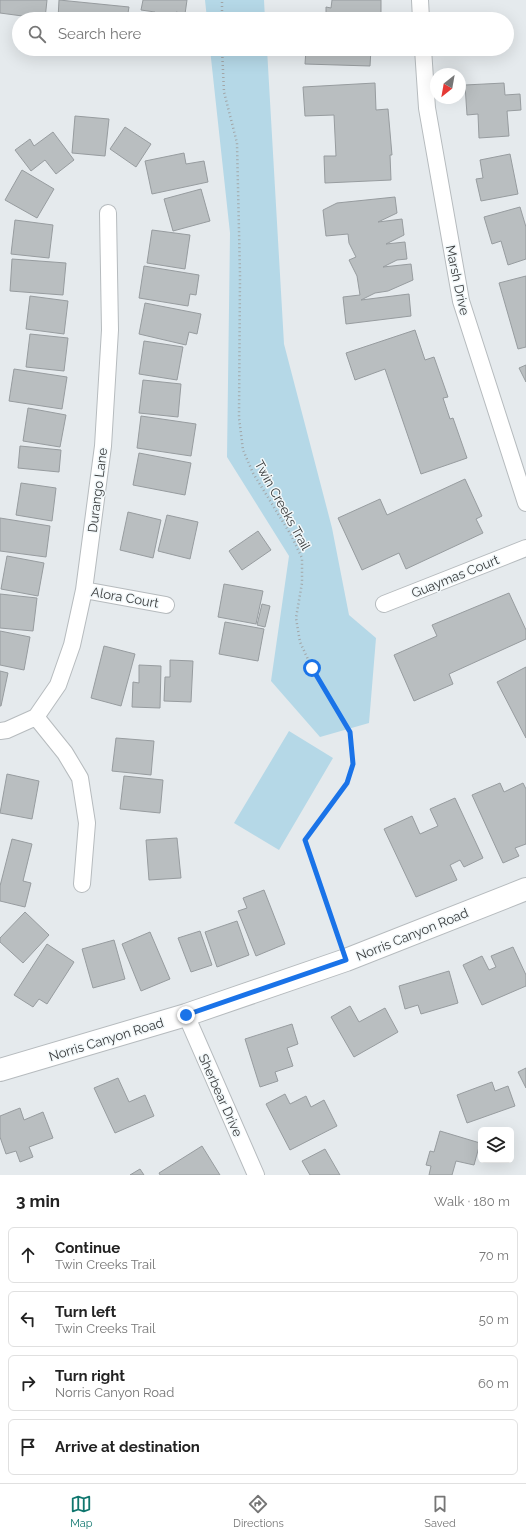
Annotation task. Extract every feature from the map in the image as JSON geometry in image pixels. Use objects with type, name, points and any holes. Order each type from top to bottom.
[{"type":"street","points":[[420,0],[421,12]]},
{"type":"street","name":"Marsh Drive","points":[[423,56],[427,108],[461,301],[526,503]]},
{"type":"street","name":"Durango Lane","points":[[36,717],[58,685],[72,645],[84,590],[103,446],[110,330],[108,213]]},
{"type":"street","name":"Guaymas Court","points":[[384,604],[526,548]]},
{"type":"street","name":"Alora Court","points":[[84,590],[166,605]]},
{"type":"street","points":[[0,731],[8,730],[36,717],[65,753],[80,778],[87,823],[82,884]]},
{"type":"street","name":"Norris Canyon Road","points":[[0,1070],[186,1015],[346,960],[526,889]]},
{"type":"street","name":"Sherbear Drive","points":[[186,1015],[256,1175]]},
{"type":"path","points":[[222,0],[222,12]]},
{"type":"path","name":"Twin Creeks Trail","points":[[222,56],[224,92],[237,143],[240,275],[239,418],[243,450],[253,473],[291,535],[302,558],[302,583],[296,618],[300,642],[318,681],[350,732],[353,764],[347,783],[305,840],[346,960]]},
{"type":"shaded area","points":[[205,0],[264,0],[265,12],[206,12]]},
{"type":"shaded area","points":[[211,56],[267,56],[284,344],[332,528],[349,615],[376,638],[369,723],[320,737],[271,681],[289,556],[227,457],[230,233]]},
{"type":"shaded area","points":[[289,731],[333,758],[279,850],[234,823]]},
{"type":"building","points":[[0,0],[47,0],[46,12],[12,12],[12,15],[0,13]]},
{"type":"building","points":[[59,0],[129,7],[128,12],[58,12]]},
{"type":"building","points":[[143,0],[187,0],[185,12],[155,12],[141,10]]},
{"type":"building","points":[[332,0],[381,0],[381,12],[326,12],[326,7],[331,8]]},
{"type":"building","points":[[306,56],[371,56],[370,66],[305,64]]},
{"type":"building","points":[[375,83],[376,110],[388,109],[392,155],[390,155],[391,180],[325,183],[324,156],[336,156],[334,115],[305,116],[303,87]]},
{"type":"building","points":[[504,83],[505,95],[520,94],[521,110],[507,111],[509,136],[479,138],[478,114],[467,115],[466,85]]},
{"type":"building","points":[[75,116],[109,119],[105,156],[72,153]]},
{"type":"building","points":[[125,127],[151,144],[136,167],[110,149]]},
{"type":"building","points":[[53,132],[74,160],[56,174],[45,160],[31,171],[15,150],[30,139],[34,146]]},
{"type":"building","points":[[184,153],[186,164],[204,161],[208,182],[152,194],[145,161]]},
{"type":"building","points":[[510,154],[518,194],[481,201],[476,179],[483,178],[480,160]]},
{"type":"building","points":[[22,170],[54,189],[37,218],[5,200]]},
{"type":"building","points":[[201,189],[210,221],[173,231],[164,199]]},
{"type":"building","points":[[395,197],[397,213],[378,222],[402,219],[404,235],[386,244],[405,242],[407,259],[397,260],[383,267],[411,264],[413,280],[388,291],[375,293],[361,300],[409,294],[411,316],[346,324],[343,297],[360,295],[357,276],[349,260],[356,257],[349,243],[348,234],[326,236],[323,210],[337,203]]},
{"type":"building","points":[[520,207],[526,227],[526,259],[508,265],[501,241],[492,244],[484,217]]},
{"type":"building","points":[[15,220],[53,225],[49,258],[11,254]]},
{"type":"building","points":[[152,230],[190,235],[185,269],[147,263]]},
{"type":"building","points":[[12,259],[66,263],[63,295],[10,291]]},
{"type":"building","points":[[144,266],[199,275],[196,295],[190,294],[188,306],[139,298]]},
{"type":"building","points":[[526,276],[526,347],[518,349],[499,283]]},
{"type":"building","points":[[30,296],[68,301],[64,334],[26,329]]},
{"type":"building","points":[[145,303],[201,314],[197,334],[189,332],[186,345],[139,334]]},
{"type":"building","points":[[415,330],[425,360],[434,357],[448,397],[443,398],[450,419],[453,418],[467,458],[421,474],[385,369],[355,380],[346,353]]},
{"type":"building","points":[[30,334],[68,338],[64,371],[26,367]]},
{"type":"building","points":[[144,341],[183,347],[177,380],[139,374]]},
{"type":"building","points":[[526,365],[526,382],[519,368]]},
{"type":"building","points":[[14,369],[67,377],[62,409],[9,401]]},
{"type":"building","points":[[143,380],[181,384],[178,417],[139,413]]},
{"type":"building","points":[[28,408],[66,415],[60,447],[23,441]]},
{"type":"building","points":[[141,416],[196,424],[191,456],[137,448]]},
{"type":"building","points":[[20,446],[61,450],[59,472],[18,468]]},
{"type":"building","points":[[139,453],[191,463],[185,495],[133,485]]},
{"type":"building","points":[[465,479],[482,516],[476,519],[483,533],[406,569],[399,553],[362,570],[338,518],[380,499],[387,515]]},
{"type":"building","points":[[21,483],[56,488],[52,521],[16,515]]},
{"type":"building","points":[[128,512],[161,520],[153,558],[120,550]]},
{"type":"building","points":[[167,515],[198,522],[190,559],[158,551]]},
{"type":"building","points":[[0,518],[50,526],[46,557],[0,551]]},
{"type":"building","points":[[258,531],[271,550],[242,570],[229,551]]},
{"type":"building","points":[[7,556],[44,563],[38,596],[1,589]]},
{"type":"building","points":[[224,584],[263,591],[256,624],[218,617]]},
{"type":"building","points":[[509,593],[526,630],[526,639],[449,674],[453,684],[414,701],[394,655],[437,636],[432,625]]},
{"type":"building","points":[[0,594],[37,598],[33,631],[0,628]]},
{"type":"building","points":[[262,604],[270,606],[265,627],[257,625]]},
{"type":"building","points":[[225,622],[264,629],[258,661],[219,654]]},
{"type":"building","points":[[0,631],[30,637],[24,670],[0,665]]},
{"type":"building","points":[[104,646],[135,654],[121,706],[91,698]]},
{"type":"building","points":[[170,660],[193,661],[191,702],[164,701],[165,677],[170,677]]},
{"type":"building","points":[[139,665],[161,666],[160,708],[132,707],[133,682],[139,683]]},
{"type":"building","points":[[526,667],[526,738],[497,682]]},
{"type":"building","points":[[0,671],[8,673],[1,706],[0,706]]},
{"type":"building","points":[[116,738],[154,741],[151,775],[112,771]]},
{"type":"building","points":[[7,774],[39,781],[32,819],[0,813]]},
{"type":"building","points":[[124,776],[163,780],[160,813],[120,809]]},
{"type":"building","points":[[500,783],[504,792],[523,783],[526,789],[526,844],[515,848],[519,856],[503,863],[472,795]]},
{"type":"building","points":[[455,798],[483,858],[464,867],[460,860],[450,865],[457,880],[416,897],[384,829],[412,816],[420,834],[438,826],[430,809]]},
{"type":"building","points":[[177,838],[181,878],[149,880],[146,840]]},
{"type":"building","points":[[12,839],[32,844],[23,881],[31,883],[25,907],[0,901],[0,886]]},
{"type":"building","points":[[264,890],[285,944],[256,956],[238,911],[247,908],[243,898]]},
{"type":"building","points":[[25,912],[49,935],[23,963],[0,942],[0,938]]},
{"type":"building","points":[[237,921],[249,955],[217,967],[205,932]]},
{"type":"building","points":[[200,931],[212,965],[191,972],[178,938]]},
{"type":"building","points":[[150,932],[170,979],[141,991],[122,944]]},
{"type":"building","points":[[114,940],[125,979],[93,988],[82,949]]},
{"type":"building","points":[[47,944],[74,962],[47,1004],[39,999],[33,1007],[14,995]]},
{"type":"building","points":[[513,947],[526,975],[526,986],[482,1005],[463,965],[482,956],[489,970],[496,967],[491,956]]},
{"type":"building","points":[[449,971],[458,1003],[421,1014],[418,1005],[405,1009],[399,986]]},
{"type":"building","points":[[350,1006],[359,1022],[385,1008],[398,1032],[354,1057],[331,1017]]},
{"type":"building","points":[[292,1024],[298,1044],[287,1048],[293,1066],[275,1072],[278,1081],[260,1087],[245,1039]]},
{"type":"building","points":[[526,1068],[526,1088],[518,1072]]},
{"type":"building","points":[[118,1078],[129,1102],[145,1095],[154,1116],[115,1133],[94,1088]]},
{"type":"building","points":[[492,1082],[495,1091],[508,1086],[515,1106],[467,1123],[457,1095]]},
{"type":"building","points":[[285,1094],[290,1104],[306,1096],[311,1107],[324,1100],[337,1126],[290,1150],[266,1104]]},
{"type":"building","points":[[20,1108],[24,1120],[43,1112],[53,1138],[29,1147],[33,1157],[20,1162],[16,1151],[6,1154],[0,1137],[0,1116]]},
{"type":"building","points":[[440,1131],[478,1142],[478,1150],[474,1165],[456,1161],[452,1175],[429,1175],[431,1166],[426,1165],[430,1151],[434,1152]]},
{"type":"building","points":[[202,1146],[220,1175],[160,1175],[159,1173]]},
{"type":"building","points":[[325,1149],[340,1175],[310,1175],[302,1161]]},
{"type":"building","points":[[140,1169],[144,1175],[130,1175]]},
{"type":"route","points":[[186,1015],[346,960],[305,840],[347,783],[353,764],[350,732],[312,668]]}]
